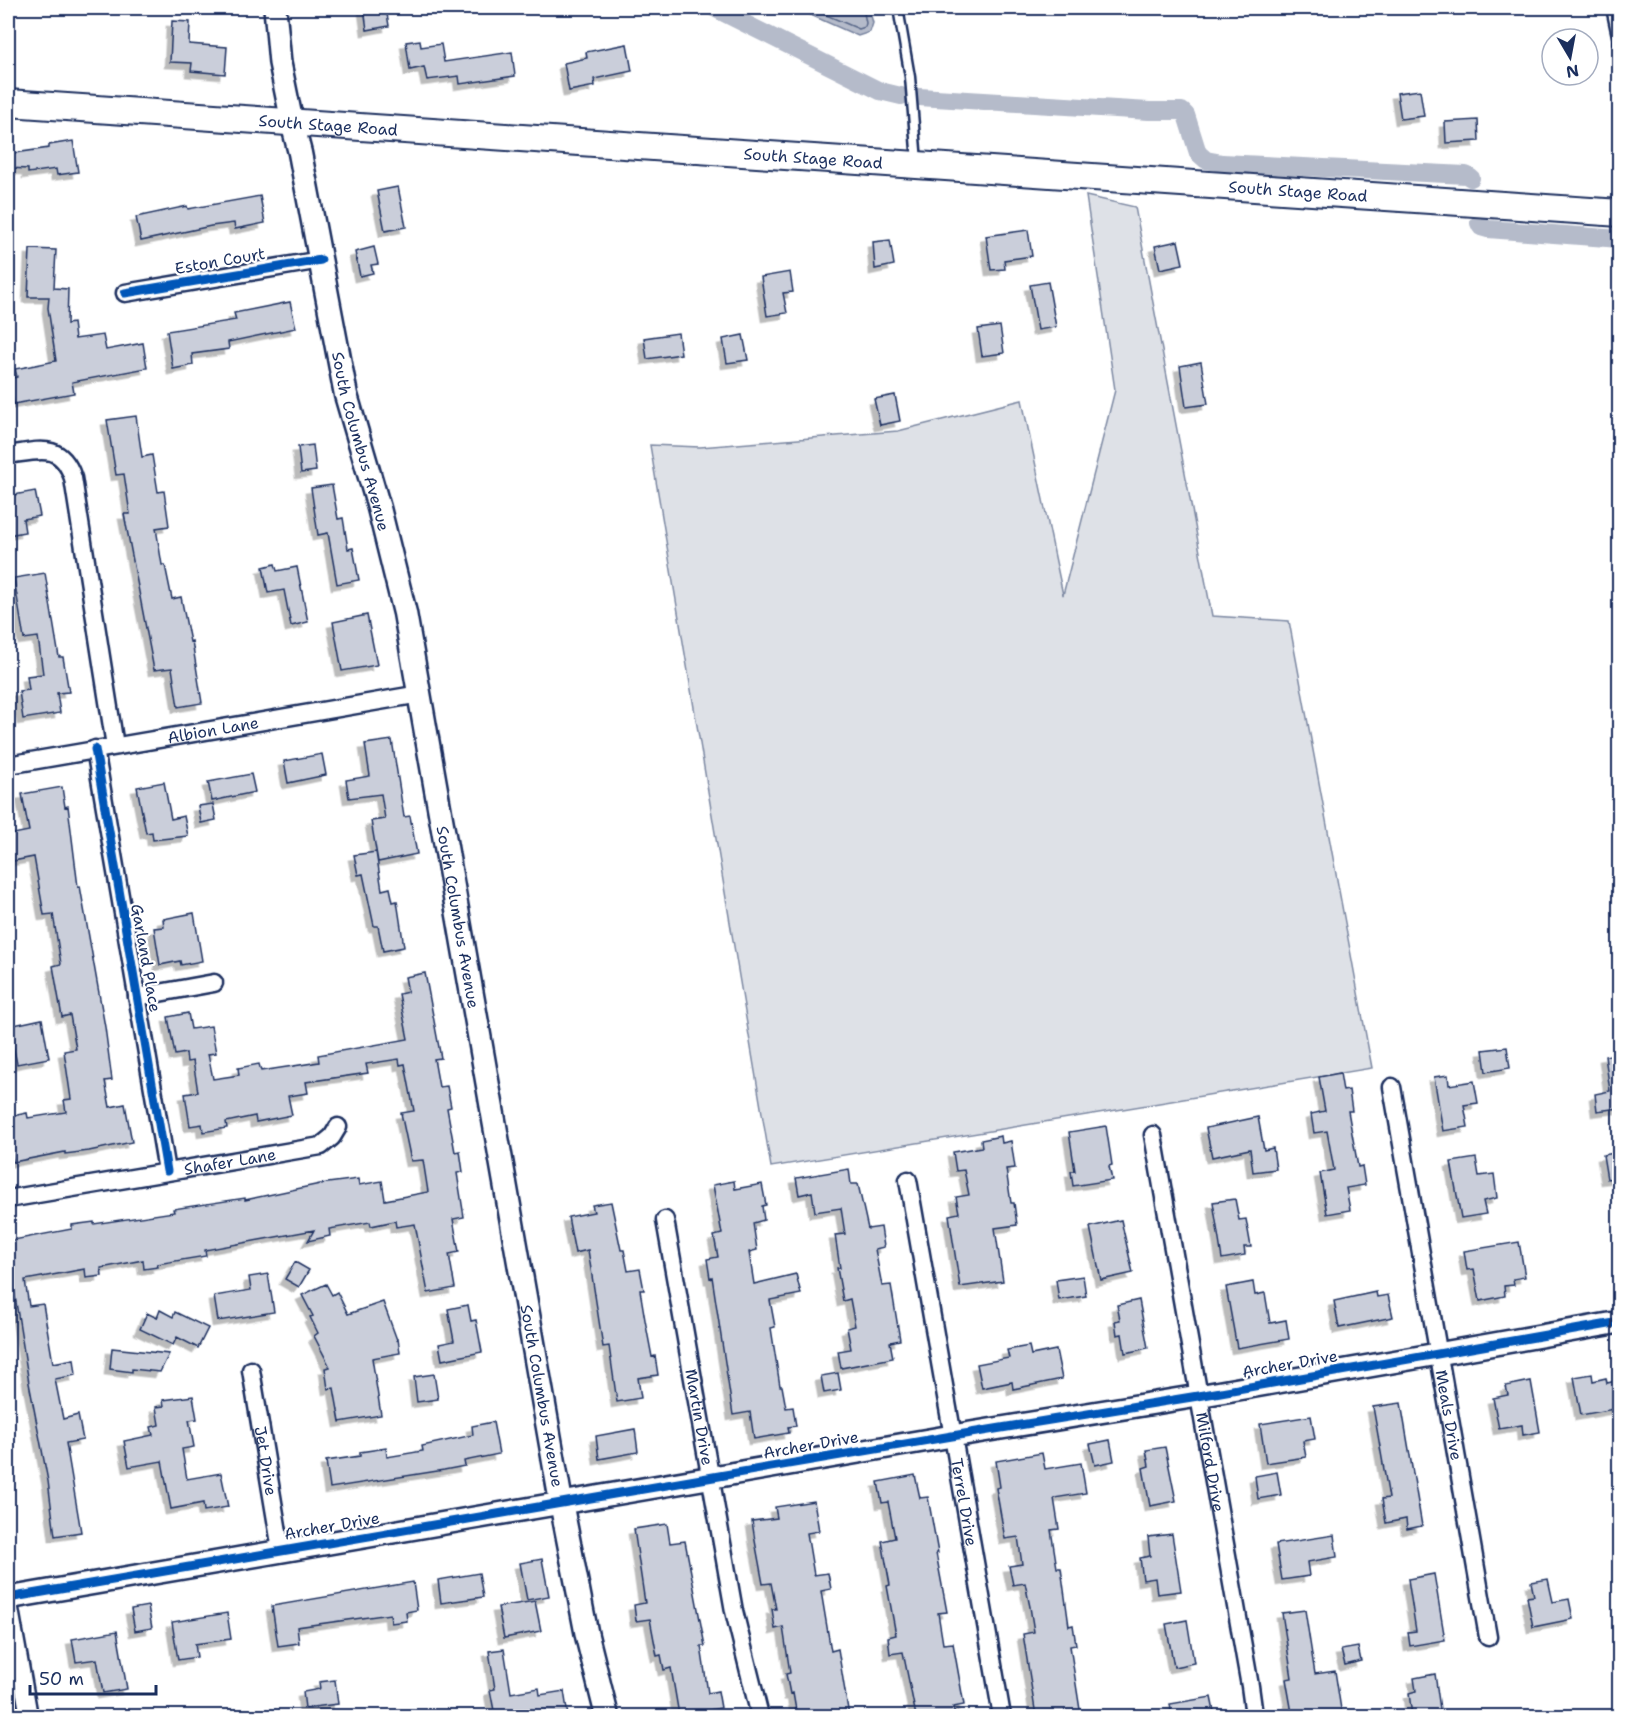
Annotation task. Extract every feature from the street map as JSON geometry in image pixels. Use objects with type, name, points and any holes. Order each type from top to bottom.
[{"type":"main road","name":"South Stage Road","points":[[8,103],[1620,213]]},
{"type":"main road","name":"South Columbus Avenue","points":[[292,122],[300,153],[346,395],[405,612],[561,1502],[587,1636],[607,1716]]},
{"type":"street","points":[[275,8],[280,63],[292,122]]},
{"type":"street","name":"Eston Court","points":[[125,293],[321,260]]},
{"type":"street","points":[[8,455],[40,450],[52,451],[62,457],[69,466],[73,478],[115,746]]},
{"type":"street","name":"Albion Lane","points":[[8,765],[420,694]]},
{"type":"street","name":"Garland Place","points":[[95,749],[168,1172]]},
{"type":"street","points":[[137,997],[214,983]]},
{"type":"street","name":"Meals Drive","points":[[1392,1087],[1488,1637]]},
{"type":"street","name":"Shafer Lane","points":[[8,1199],[321,1146],[332,1137],[338,1127]]},
{"type":"street","name":"Milford Drive","points":[[1153,1135],[1250,1686],[1252,1716]]},
{"type":"street","name":"Terrel Drive","points":[[908,1180],[1002,1716]]},
{"type":"street","name":"Martin Drive","points":[[665,1220],[738,1630],[760,1716]]},
{"type":"street","name":"Archer Drive","points":[[8,1596],[1198,1396],[1620,1322]]},
{"type":"street","name":"Jet Drive","points":[[251,1370],[281,1550]]},
{"type":"street","points":[[8,1596],[29,1716]]},
{"type":"lane","points":[[898,8],[910,77],[917,165]]},
{"type":"lane","points":[[1611,8],[1620,50]]},
{"type":"shaded area","points":[[1086,196],[1135,207],[1212,616],[1289,621],[1372,1068],[771,1167],[650,445],[700,447],[898,431],[1022,400],[1063,595],[1115,390]]},
{"type":"water","points":[[795,8],[869,8],[873,23],[870,32],[858,36]]},
{"type":"building","points":[[364,8],[386,8],[389,26],[367,30]]},
{"type":"building","points":[[172,21],[190,22],[189,44],[227,47],[225,74],[191,71],[192,63],[170,62]]},
{"type":"building","points":[[420,40],[421,47],[441,44],[444,62],[512,52],[515,76],[460,84],[459,76],[427,80],[424,67],[410,70],[406,42]]},
{"type":"building","points":[[627,44],[632,71],[594,79],[595,86],[569,91],[564,63],[587,58],[586,52]]},
{"type":"building","points":[[1420,90],[1424,116],[1401,119],[1397,93]]},
{"type":"building","points":[[1478,120],[1479,141],[1446,143],[1445,122]]},
{"type":"building","points":[[73,141],[78,172],[57,175],[56,169],[28,173],[28,169],[8,168],[8,154],[49,148],[49,145]]},
{"type":"building","points":[[398,187],[406,227],[385,231],[377,191]]},
{"type":"building","points":[[260,196],[265,223],[235,229],[234,223],[211,226],[141,241],[136,217],[187,206],[188,209]]},
{"type":"building","points":[[1028,230],[1032,256],[1004,260],[1005,269],[991,270],[986,236]]},
{"type":"building","points":[[890,240],[894,265],[875,269],[873,242]]},
{"type":"building","points":[[1178,241],[1183,264],[1160,269],[1155,246]]},
{"type":"building","points":[[374,247],[378,264],[371,265],[373,273],[360,276],[355,252]]},
{"type":"building","points":[[30,249],[56,250],[54,288],[68,289],[67,324],[73,323],[75,339],[103,335],[106,350],[143,343],[147,368],[72,382],[74,393],[14,404],[9,379],[17,377],[15,369],[56,361],[48,308],[49,297],[28,297]]},
{"type":"building","points":[[790,272],[793,292],[783,293],[787,313],[767,316],[761,277]]},
{"type":"building","points":[[1048,282],[1056,327],[1038,330],[1030,285]]},
{"type":"building","points":[[290,302],[296,328],[228,342],[229,349],[192,354],[193,365],[173,369],[167,331],[236,320],[234,313]]},
{"type":"building","points":[[1000,326],[1004,353],[982,356],[978,329]]},
{"type":"building","points":[[678,333],[681,354],[647,359],[644,338]]},
{"type":"building","points":[[743,335],[748,360],[727,363],[723,339]]},
{"type":"building","points":[[1201,362],[1208,404],[1186,407],[1180,366]]},
{"type":"building","points":[[895,395],[900,421],[880,425],[874,399]]},
{"type":"building","points":[[136,416],[142,457],[152,455],[158,492],[164,491],[169,526],[156,528],[162,565],[165,565],[172,599],[181,597],[190,642],[192,641],[202,703],[178,707],[172,668],[154,670],[124,514],[130,514],[124,474],[116,475],[107,420]]},
{"type":"building","points":[[313,445],[316,471],[301,473],[298,447]]},
{"type":"building","points":[[332,485],[338,519],[343,518],[348,549],[353,548],[359,580],[337,584],[328,533],[318,535],[311,488]]},
{"type":"building","points":[[35,491],[40,516],[23,519],[25,532],[8,535],[8,496]]},
{"type":"building","points":[[275,564],[277,571],[297,567],[308,622],[291,626],[284,590],[268,593],[263,567]]},
{"type":"building","points":[[45,573],[59,657],[63,657],[69,692],[57,693],[60,713],[23,719],[19,691],[29,690],[27,676],[43,674],[38,637],[24,639],[14,578]]},
{"type":"building","points":[[367,615],[377,665],[342,671],[333,622]]},
{"type":"building","points":[[392,740],[404,817],[410,816],[417,854],[378,862],[371,821],[385,819],[381,794],[349,798],[346,780],[370,776],[365,744]]},
{"type":"building","points":[[322,754],[326,775],[288,783],[284,761]]},
{"type":"building","points":[[251,774],[255,792],[212,801],[208,782]]},
{"type":"building","points":[[164,782],[171,819],[184,816],[188,836],[153,840],[152,832],[146,833],[137,787]]},
{"type":"building","points":[[62,787],[65,807],[68,806],[78,887],[80,886],[105,1027],[112,1080],[105,1081],[110,1107],[125,1104],[132,1142],[13,1162],[8,1117],[27,1113],[28,1118],[66,1112],[64,1100],[71,1099],[64,1051],[76,1049],[70,1015],[62,1017],[53,966],[61,964],[53,914],[44,915],[34,857],[8,862],[8,835],[29,831],[22,794]]},
{"type":"building","points":[[213,804],[216,820],[201,823],[198,806]]},
{"type":"building","points":[[376,852],[382,890],[390,888],[393,902],[397,901],[404,947],[383,951],[378,926],[374,926],[363,874],[358,875],[354,855]]},
{"type":"building","points":[[194,913],[202,961],[181,965],[180,961],[160,965],[154,928],[164,927],[163,919]]},
{"type":"building","points":[[425,973],[441,1058],[434,1059],[439,1087],[447,1086],[451,1107],[447,1108],[455,1152],[460,1151],[463,1172],[457,1173],[464,1217],[453,1219],[459,1252],[449,1254],[455,1288],[428,1293],[415,1224],[396,1227],[395,1221],[371,1226],[370,1222],[329,1229],[330,1236],[308,1241],[314,1230],[205,1250],[206,1256],[157,1264],[158,1267],[144,1269],[143,1260],[101,1268],[102,1276],[86,1278],[85,1269],[25,1280],[29,1306],[43,1304],[53,1363],[74,1359],[76,1375],[55,1379],[63,1419],[78,1415],[83,1440],[66,1443],[81,1532],[55,1536],[48,1481],[14,1290],[11,1290],[8,1278],[8,1241],[72,1229],[72,1225],[174,1212],[173,1209],[245,1198],[245,1200],[320,1184],[358,1179],[359,1185],[382,1181],[385,1200],[428,1192],[423,1160],[411,1161],[401,1113],[414,1111],[405,1064],[400,1065],[399,1059],[366,1064],[368,1073],[306,1082],[308,1093],[288,1096],[292,1115],[256,1122],[255,1116],[226,1122],[227,1128],[203,1132],[202,1124],[190,1126],[185,1094],[198,1092],[193,1061],[187,1062],[186,1053],[175,1055],[168,1017],[188,1013],[191,1029],[211,1026],[216,1053],[208,1054],[213,1079],[239,1075],[238,1068],[259,1064],[261,1071],[319,1062],[318,1055],[408,1039],[399,994],[408,992],[405,977]]},
{"type":"building","points":[[42,1019],[49,1058],[17,1064],[9,1026]]},
{"type":"building","points":[[1507,1047],[1510,1068],[1486,1072],[1483,1050]]},
{"type":"building","points":[[1620,1053],[1620,1108],[1597,1111],[1595,1094],[1610,1091],[1605,1056]]},
{"type":"building","points":[[1340,1073],[1343,1091],[1349,1090],[1352,1111],[1348,1111],[1358,1167],[1362,1166],[1365,1185],[1346,1188],[1350,1210],[1327,1214],[1320,1173],[1334,1170],[1327,1131],[1314,1133],[1311,1114],[1325,1111],[1319,1077]]},
{"type":"building","points":[[1448,1075],[1449,1085],[1474,1081],[1478,1103],[1464,1105],[1468,1127],[1443,1131],[1434,1077]]},
{"type":"building","points":[[1258,1117],[1264,1150],[1273,1148],[1276,1169],[1253,1172],[1250,1149],[1212,1157],[1206,1128]]},
{"type":"building","points":[[1106,1126],[1112,1180],[1073,1186],[1071,1171],[1075,1171],[1069,1132]]},
{"type":"building","points":[[1001,1136],[1002,1143],[1011,1141],[1015,1168],[1006,1169],[1017,1225],[995,1228],[1003,1281],[960,1287],[949,1215],[959,1213],[956,1197],[969,1195],[964,1170],[956,1171],[953,1152],[982,1147],[981,1140]]},
{"type":"building","points":[[1620,1152],[1620,1177],[1607,1179],[1603,1155]]},
{"type":"building","points":[[1476,1158],[1479,1176],[1494,1174],[1497,1198],[1483,1201],[1486,1214],[1461,1218],[1451,1162]]},
{"type":"building","points":[[849,1169],[851,1184],[858,1184],[868,1229],[881,1227],[884,1247],[875,1249],[882,1286],[891,1285],[900,1340],[890,1342],[893,1358],[841,1368],[838,1351],[851,1349],[847,1328],[855,1326],[850,1299],[843,1301],[837,1268],[840,1268],[835,1235],[845,1234],[841,1208],[815,1212],[812,1192],[799,1195],[796,1178]]},
{"type":"building","points":[[734,1181],[735,1189],[762,1184],[766,1205],[762,1206],[764,1220],[753,1223],[757,1250],[749,1252],[754,1284],[796,1274],[801,1294],[770,1300],[775,1327],[771,1328],[780,1386],[782,1386],[786,1408],[793,1407],[796,1426],[788,1427],[789,1433],[754,1439],[750,1412],[733,1415],[712,1277],[710,1278],[707,1259],[718,1257],[714,1236],[722,1234],[713,1185]]},
{"type":"building","points":[[1235,1199],[1239,1220],[1246,1219],[1251,1247],[1244,1247],[1245,1255],[1222,1259],[1213,1202]]},
{"type":"building","points":[[611,1202],[628,1271],[640,1269],[644,1290],[640,1290],[645,1320],[658,1375],[638,1378],[641,1398],[617,1402],[609,1346],[603,1347],[588,1250],[575,1253],[568,1217],[594,1212],[592,1205]]},
{"type":"building","points":[[1121,1220],[1133,1273],[1101,1280],[1090,1227]]},
{"type":"building","points":[[1519,1242],[1525,1277],[1513,1279],[1514,1285],[1504,1286],[1505,1296],[1480,1301],[1474,1269],[1467,1270],[1464,1251]]},
{"type":"building","points":[[295,1262],[309,1270],[299,1287],[285,1279]]},
{"type":"building","points":[[268,1274],[274,1312],[218,1321],[214,1296],[251,1290],[249,1277]]},
{"type":"building","points":[[1083,1276],[1086,1296],[1059,1300],[1056,1280]]},
{"type":"building","points":[[1253,1282],[1255,1295],[1265,1293],[1270,1323],[1286,1320],[1289,1339],[1237,1348],[1226,1287]]},
{"type":"building","points":[[326,1284],[332,1295],[337,1292],[348,1314],[383,1302],[398,1339],[400,1353],[372,1358],[381,1415],[340,1422],[334,1388],[328,1389],[325,1368],[330,1367],[314,1336],[318,1333],[310,1317],[313,1316],[302,1295]]},
{"type":"building","points":[[1376,1292],[1377,1297],[1388,1295],[1393,1317],[1339,1328],[1334,1301]]},
{"type":"building","points":[[1139,1300],[1148,1348],[1125,1353],[1122,1334],[1117,1335],[1115,1321],[1120,1320],[1117,1305]]},
{"type":"building","points":[[468,1305],[471,1321],[476,1320],[482,1352],[442,1360],[439,1344],[454,1341],[448,1309]]},
{"type":"building","points":[[160,1310],[173,1317],[175,1312],[208,1328],[198,1348],[177,1337],[173,1345],[140,1329],[147,1313],[157,1318]]},
{"type":"building","points":[[1029,1346],[1031,1355],[1056,1350],[1062,1379],[1013,1389],[1012,1382],[982,1388],[977,1364],[1009,1358],[1007,1350]]},
{"type":"building","points":[[112,1348],[169,1354],[160,1372],[132,1369],[132,1372],[110,1369]]},
{"type":"building","points":[[838,1373],[841,1390],[824,1393],[821,1376]]},
{"type":"building","points":[[434,1374],[438,1399],[417,1402],[414,1377]]},
{"type":"building","points":[[1592,1374],[1593,1381],[1606,1378],[1607,1383],[1616,1381],[1620,1408],[1581,1415],[1574,1377]]},
{"type":"building","points":[[1531,1381],[1540,1432],[1523,1435],[1522,1425],[1499,1429],[1493,1398],[1508,1395],[1506,1386]]},
{"type":"building","points":[[193,1396],[197,1419],[189,1420],[194,1447],[182,1449],[187,1479],[221,1473],[228,1507],[204,1511],[203,1503],[171,1509],[162,1461],[129,1467],[124,1441],[153,1435],[151,1427],[159,1425],[156,1407],[164,1406],[163,1400]]},
{"type":"building","points":[[1401,1403],[1422,1526],[1407,1529],[1406,1519],[1386,1523],[1382,1499],[1389,1498],[1373,1407]]},
{"type":"building","points":[[1311,1416],[1315,1439],[1303,1441],[1306,1457],[1266,1463],[1260,1424]]},
{"type":"building","points":[[493,1422],[499,1454],[464,1461],[465,1466],[330,1488],[326,1461],[360,1456],[360,1452],[386,1448],[387,1457],[423,1451],[422,1446],[473,1435],[472,1426]]},
{"type":"building","points":[[635,1429],[638,1452],[599,1459],[596,1436]]},
{"type":"building","points":[[1110,1440],[1114,1461],[1095,1465],[1090,1444]]},
{"type":"building","points":[[1165,1447],[1176,1501],[1150,1506],[1143,1468],[1149,1466],[1146,1450]]},
{"type":"building","points":[[1042,1453],[1045,1469],[1081,1463],[1086,1493],[1054,1498],[1059,1529],[1051,1530],[1057,1568],[1061,1568],[1069,1626],[1073,1625],[1076,1645],[1070,1646],[1081,1716],[1036,1716],[1023,1634],[1034,1632],[1030,1607],[1025,1583],[1013,1585],[1009,1566],[1022,1564],[1018,1537],[1005,1539],[996,1488],[1000,1487],[996,1461]]},
{"type":"building","points":[[1277,1472],[1281,1495],[1258,1499],[1255,1476]]},
{"type":"building","points":[[915,1475],[920,1498],[928,1497],[947,1612],[938,1613],[943,1644],[953,1643],[964,1705],[953,1707],[955,1716],[916,1716],[903,1652],[890,1654],[888,1637],[896,1635],[882,1541],[895,1538],[888,1502],[882,1503],[878,1482]]},
{"type":"building","points":[[814,1501],[819,1531],[807,1533],[814,1575],[828,1573],[831,1589],[821,1591],[831,1651],[838,1649],[849,1716],[797,1716],[793,1693],[790,1694],[786,1674],[790,1673],[783,1627],[775,1629],[772,1609],[776,1609],[771,1583],[763,1584],[755,1541],[752,1521],[777,1518],[775,1507]]},
{"type":"building","points":[[667,1524],[670,1543],[685,1541],[705,1646],[701,1646],[708,1693],[718,1691],[721,1708],[679,1715],[671,1668],[664,1670],[661,1655],[657,1656],[650,1619],[636,1621],[634,1605],[645,1603],[634,1529]]},
{"type":"building","points":[[1172,1534],[1181,1591],[1157,1594],[1155,1578],[1143,1580],[1140,1558],[1150,1556],[1148,1537]]},
{"type":"building","points":[[1334,1535],[1337,1557],[1307,1562],[1309,1576],[1282,1580],[1276,1544]]},
{"type":"building","points":[[542,1559],[549,1596],[527,1600],[520,1563]]},
{"type":"building","points":[[479,1573],[483,1597],[441,1603],[438,1580]]},
{"type":"building","points":[[1434,1574],[1445,1640],[1410,1646],[1408,1632],[1416,1631],[1408,1579]]},
{"type":"building","points":[[1548,1579],[1553,1602],[1569,1599],[1573,1619],[1533,1627],[1527,1597],[1534,1596],[1531,1582]]},
{"type":"building","points":[[413,1582],[417,1610],[406,1612],[407,1621],[391,1623],[390,1614],[297,1627],[299,1643],[278,1646],[272,1606]]},
{"type":"building","points":[[535,1601],[541,1631],[504,1638],[498,1607]]},
{"type":"building","points":[[148,1606],[152,1628],[135,1631],[131,1609]]},
{"type":"building","points":[[1305,1610],[1315,1674],[1335,1671],[1342,1716],[1308,1716],[1307,1711],[1292,1713],[1286,1679],[1292,1678],[1282,1613]]},
{"type":"building","points":[[227,1613],[231,1639],[195,1644],[197,1657],[178,1660],[172,1622]]},
{"type":"building","points":[[1187,1620],[1194,1663],[1174,1667],[1166,1624]]},
{"type":"building","points":[[117,1631],[127,1689],[103,1693],[97,1659],[76,1662],[72,1639]]},
{"type":"building","points":[[1358,1647],[1361,1661],[1345,1665],[1341,1650]]},
{"type":"building","points":[[504,1649],[511,1693],[539,1688],[540,1695],[564,1691],[568,1716],[495,1716],[490,1690],[495,1689],[489,1651]]},
{"type":"building","points":[[1435,1674],[1441,1716],[1412,1716],[1409,1693],[1416,1691],[1414,1678]]},
{"type":"building","points":[[335,1680],[338,1704],[305,1708],[303,1692],[320,1689],[319,1682]]},
{"type":"building","points":[[1211,1697],[1215,1716],[1172,1716],[1170,1704]]},
{"type":"waterway","points":[[714,8],[880,91],[901,96]]},
{"type":"waterway","points":[[919,97],[1182,111],[1186,115],[1198,153],[1206,160],[1222,163],[1466,175],[1471,178]]},
{"type":"waterway","points":[[1479,223],[1481,227],[1488,229],[1620,239]]},
{"type":"cycle path","points":[[125,293],[321,260]]},
{"type":"cycle path","points":[[95,749],[167,1171]]},
{"type":"cycle path","points":[[8,1598],[1620,1322]]}]
